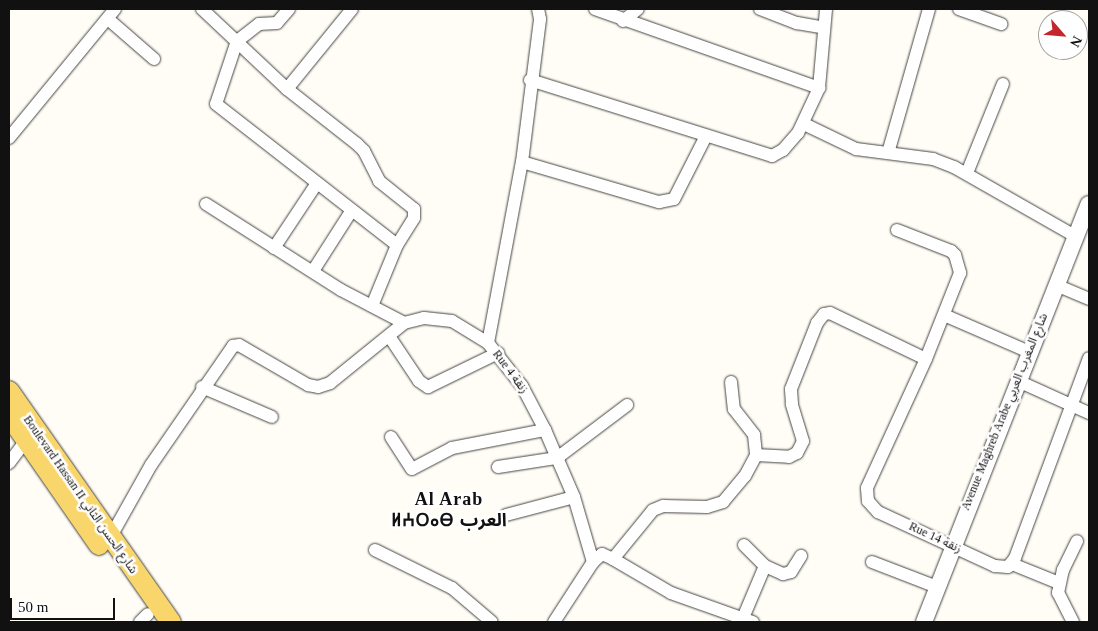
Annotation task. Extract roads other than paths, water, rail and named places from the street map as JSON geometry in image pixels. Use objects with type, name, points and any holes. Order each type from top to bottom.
[{"type":"main road","name":"Boulevard Hassan II شارع الحسن الثاني","points":[[9,391],[31,434],[147,620]]},
{"type":"main road","name":"Boulevard Hassan II شارع الحسن الثاني","points":[[9,415],[31,434],[110,538],[170,622]]},
{"type":"street","points":[[202,9],[287,89],[364,150],[379,181],[414,209],[414,218],[397,245],[372,306]]},
{"type":"street","points":[[289,9],[277,23],[259,24],[238,41],[216,104],[397,245]]},
{"type":"street","points":[[488,343],[522,162],[530,80],[540,19],[538,9]]},
{"type":"street","points":[[594,9],[623,21],[819,88]]},
{"type":"street","points":[[623,21],[638,9]]},
{"type":"street","points":[[760,9],[796,23],[824,28]]},
{"type":"street","points":[[530,80],[577,92],[706,136],[772,156],[790,144],[804,124],[819,88],[826,9]]},
{"type":"street","points":[[888,153],[929,9]]},
{"type":"street","points":[[958,9],[1001,24]]},
{"type":"street","points":[[287,89],[349,10]]},
{"type":"street","points":[[9,138],[112,14],[154,59]]},
{"type":"street","points":[[967,173],[1003,84]]},
{"type":"street","points":[[804,124],[843,145],[933,159],[967,173],[1075,236]]},
{"type":"street","points":[[522,162],[659,202],[674,199],[706,136]]},
{"type":"street","points":[[274,248],[317,183]]},
{"type":"street","points":[[110,538],[151,465],[202,387],[236,344],[308,385],[318,387],[330,383],[404,323],[274,248],[206,204]]},
{"type":"street","name":"Avenue Maghreb Arabe شارع المغرب العربي","points":[[924,622],[952,546],[1089,204]]},
{"type":"street","points":[[313,270],[352,210]]},
{"type":"street","points":[[756,455],[792,457],[801,447],[802,432],[792,404],[792,390],[817,323],[824,314],[830,313],[926,359],[960,273],[955,255],[944,247],[897,230]]},
{"type":"street","points":[[1056,285],[1089,299]]},
{"type":"street","points":[[944,316],[1029,352]]},
{"type":"street","name":"Rue 4 زنقة","points":[[404,323],[424,318],[452,321],[488,343],[498,353],[522,386],[545,430],[574,496],[593,562]]},
{"type":"street","points":[[389,336],[419,381],[428,386],[498,353]]},
{"type":"street","points":[[1014,561],[1089,358]]},
{"type":"street","name":"Rue 14 زنقة","points":[[926,359],[867,488],[868,501],[878,512],[995,566],[1004,568],[1014,561],[1059,583]]},
{"type":"street","points":[[1018,381],[1089,412]]},
{"type":"street","points":[[613,559],[648,514],[658,507],[707,507],[723,502],[745,476],[756,455],[754,435],[734,409],[731,382]]},
{"type":"street","points":[[202,387],[272,417]]},
{"type":"street","points":[[498,468],[557,458],[627,405]]},
{"type":"street","points":[[391,437],[412,469],[452,448],[545,430]]},
{"type":"street","points":[[9,463],[31,434]]},
{"type":"street","points":[[506,515],[574,496]]},
{"type":"street","points":[[1073,622],[1058,592],[1059,583],[1077,541]]},
{"type":"street","points":[[744,545],[765,566],[789,574],[801,556]]},
{"type":"street","points":[[375,550],[452,588],[492,622]]},
{"type":"street","points":[[554,622],[593,562],[602,554],[665,590],[748,620],[765,566]]},
{"type":"street","points":[[872,562],[937,587]]},
{"type":"district","name":"Al Arab ⵍⵄⵔⴰⴱ العرب","points":[[449,510]]}]
